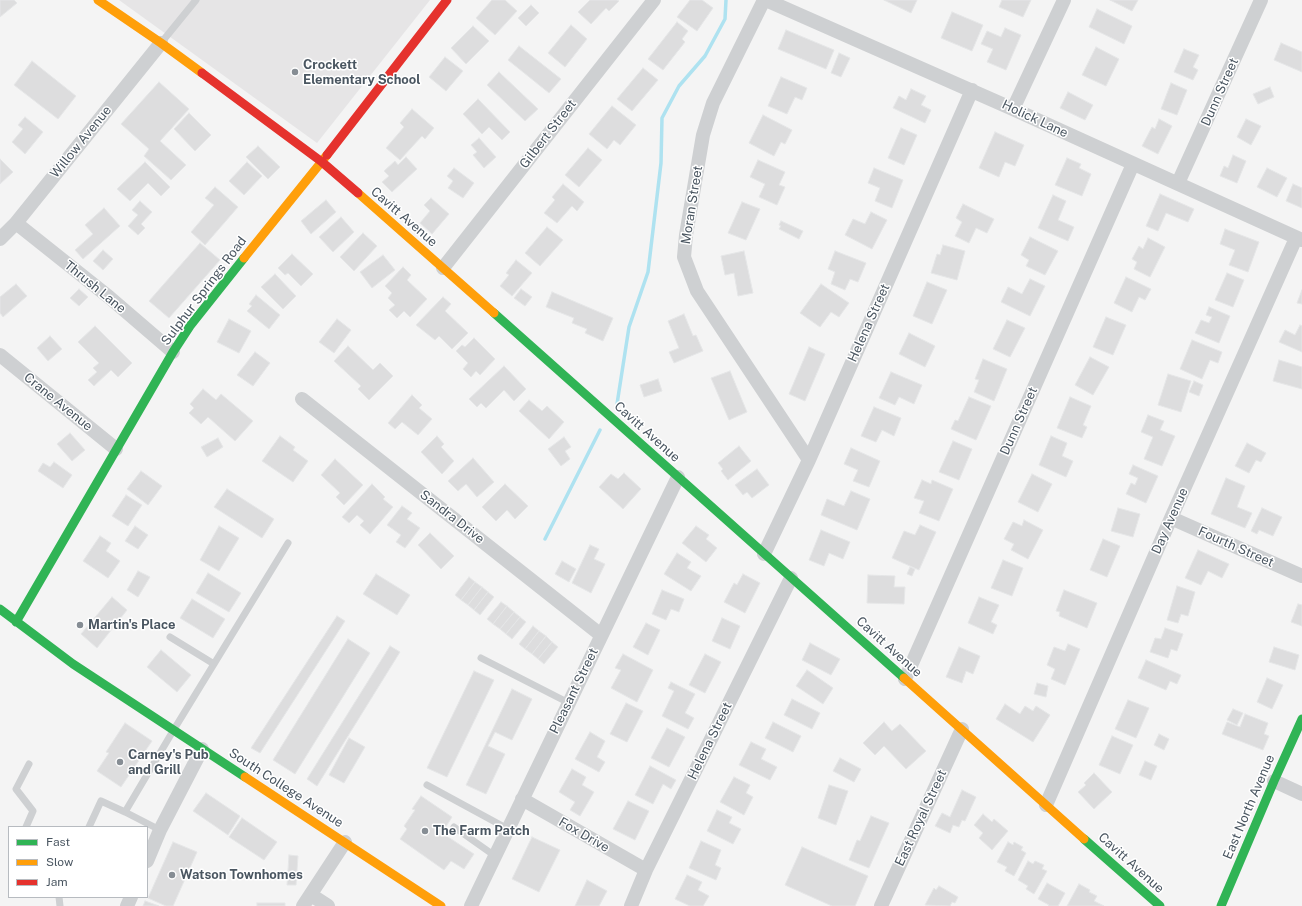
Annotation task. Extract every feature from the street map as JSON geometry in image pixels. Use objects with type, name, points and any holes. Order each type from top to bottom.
[{"type":"street","name":"Cavitt Avenue","points":[[98,0],[161,43],[322,162],[1160,906]]},
{"type":"street","name":"Sulphur Springs Road","points":[[16,622],[173,352],[211,299],[322,162],[447,0]]},
{"type":"street","name":"Gilbert Street","points":[[443,268],[654,0]]},
{"type":"street","name":"Holick Lane","points":[[765,0],[1013,108],[1299,239]]},
{"type":"street","name":"Moran Street","points":[[765,0],[713,102],[703,135],[686,235],[684,257],[697,291],[809,460]]},
{"type":"street","points":[[1013,108],[1064,0]]},
{"type":"street","name":"Dunn Street","points":[[1178,183],[1261,0]]},
{"type":"street","name":"Willow Avenue","points":[[0,239],[16,223],[161,43]]},
{"type":"street","name":"Helena Street","points":[[764,554],[809,460],[972,90]]},
{"type":"street","name":"Dunn Street","points":[[905,678],[1133,164]]},
{"type":"street","name":"Thrush Lane","points":[[16,223],[109,296],[173,352]]},
{"type":"street","name":"Day Avenue","points":[[1046,805],[1171,518],[1299,239]]},
{"type":"street","name":"Crane Avenue","points":[[0,355],[116,449]]},
{"type":"street","name":"Sandra Drive","points":[[302,398],[601,635]]},
{"type":"street","name":"Pleasant Street","points":[[471,906],[678,477]]},
{"type":"street","name":"Fourth Street","points":[[1171,518],[1302,576]]},
{"type":"street","name":"Helena Street","points":[[631,906],[646,870],[791,578]]},
{"type":"street","name":"South College Avenue","points":[[0,609],[73,664],[440,906]]},
{"type":"street","name":"East North Avenue","points":[[1221,906],[1302,719]]},
{"type":"street","name":"East Royal Street","points":[[881,906],[962,730]]},
{"type":"street","points":[[148,859],[160,830],[202,750]]},
{"type":"street","points":[[1274,781],[1302,794]]},
{"type":"street","name":"Fox Drive","points":[[522,800],[646,870]]},
{"type":"street","points":[[328,906],[307,901],[345,842]]},
{"type":"lane","points":[[161,43],[196,0]]},
{"type":"lane","points":[[125,812],[288,543]]},
{"type":"lane","points":[[170,637],[214,664]]},
{"type":"lane","points":[[481,658],[569,703]]},
{"type":"lane","points":[[26,826],[32,811],[16,789],[29,764]]},
{"type":"lane","points":[[427,785],[508,829]]},
{"type":"lane","points":[[89,826],[100,801],[160,830]]},
{"type":"lane","points":[[454,827],[495,856]]},
{"type":"shaded area","name":"Crockett Elementary School","points":[[119,0],[430,0],[317,143]]},
{"type":"building","points":[[0,0],[14,0],[17,3],[0,17]]},
{"type":"building","points":[[492,0],[505,0],[517,11],[495,35],[476,18]]},
{"type":"building","points":[[590,0],[619,1],[609,11],[606,8],[591,24],[578,12]]},
{"type":"building","points":[[690,0],[702,0],[713,8],[697,31],[677,17]]},
{"type":"building","points":[[884,0],[917,0],[911,13]]},
{"type":"building","points":[[1002,0],[1031,0],[1023,17],[999,7]]},
{"type":"building","points":[[1110,0],[1138,0],[1132,11]]},
{"type":"building","points":[[531,5],[539,13],[526,26],[518,18]]},
{"type":"building","points":[[1097,9],[1132,26],[1124,44],[1089,27]]},
{"type":"building","points":[[952,12],[983,25],[972,51],[941,38]]},
{"type":"building","points":[[677,22],[688,31],[682,39],[685,42],[663,70],[648,59]]},
{"type":"building","points":[[571,25],[587,39],[565,67],[548,53]]},
{"type":"building","points":[[473,26],[489,41],[466,64],[451,48]]},
{"type":"building","points":[[1005,28],[1021,35],[1006,70],[987,62],[993,49],[981,44],[987,31],[1001,37]]},
{"type":"building","points":[[786,30],[834,50],[826,69],[778,49]]},
{"type":"building","points":[[1281,43],[1302,52],[1302,72],[1274,60]]},
{"type":"building","points":[[519,46],[561,79],[549,93],[508,60]]},
{"type":"building","points":[[1096,47],[1119,59],[1106,86],[1082,75]]},
{"type":"building","points":[[1184,49],[1199,55],[1193,67],[1198,70],[1193,80],[1174,72]]},
{"type":"building","points":[[839,53],[850,58],[841,77],[831,73]]},
{"type":"building","points":[[445,57],[463,71],[446,91],[429,77]]},
{"type":"building","points":[[32,61],[76,96],[58,119],[14,85]]},
{"type":"building","points":[[643,68],[658,80],[632,111],[617,99]]},
{"type":"building","points":[[499,72],[538,109],[525,121],[487,85]]},
{"type":"building","points":[[781,77],[807,88],[802,100],[795,97],[787,114],[768,106]]},
{"type":"building","points":[[159,82],[189,109],[160,141],[186,165],[171,180],[144,156],[149,149],[121,124]]},
{"type":"building","points":[[1171,83],[1187,90],[1177,115],[1161,109]]},
{"type":"building","points":[[1270,87],[1274,97],[1258,104],[1253,94]]},
{"type":"building","points":[[911,89],[926,96],[921,105],[931,110],[925,123],[893,108],[899,96],[906,100]]},
{"type":"building","points":[[1068,92],[1093,105],[1085,120],[1060,108]]},
{"type":"building","points":[[478,99],[510,132],[502,140],[489,127],[482,134],[463,114]]},
{"type":"building","points":[[612,106],[636,125],[620,145],[614,140],[607,149],[589,134]]},
{"type":"building","points":[[412,109],[434,128],[425,139],[422,136],[400,160],[386,148],[404,127],[400,123]]},
{"type":"building","points":[[189,113],[211,135],[195,151],[174,129]]},
{"type":"building","points":[[763,115],[792,130],[785,144],[781,142],[774,156],[749,143]]},
{"type":"building","points":[[25,117],[43,132],[25,154],[12,142],[23,129],[18,125]]},
{"type":"building","points":[[1159,119],[1172,126],[1158,154],[1142,146],[1152,127],[1155,129]]},
{"type":"building","points":[[1246,119],[1261,126],[1251,145],[1237,137]]},
{"type":"building","points":[[901,128],[917,135],[904,165],[888,158]]},
{"type":"building","points":[[995,132],[1024,145],[1015,166],[1005,162],[999,177],[979,168]]},
{"type":"building","points":[[479,138],[496,157],[484,168],[473,155],[477,152],[471,145]]},
{"type":"building","points":[[258,146],[280,167],[268,179],[246,157]]},
{"type":"building","points":[[588,148],[602,160],[579,187],[565,175]]},
{"type":"building","points":[[1233,155],[1246,161],[1237,183],[1220,176],[1224,166],[1228,168]]},
{"type":"building","points":[[406,157],[417,169],[392,192],[382,182],[389,176],[384,171],[395,161],[398,165]]},
{"type":"building","points":[[1067,158],[1081,164],[1079,168],[1091,174],[1082,196],[1055,185]]},
{"type":"building","points":[[0,159],[13,172],[0,184]]},
{"type":"building","points":[[758,160],[785,172],[779,185],[785,187],[777,205],[759,197],[765,184],[750,177]]},
{"type":"building","points":[[145,162],[170,187],[161,196],[148,183],[130,201],[117,189]]},
{"type":"building","points":[[247,162],[262,176],[244,195],[229,181]]},
{"type":"building","points":[[454,168],[474,183],[463,198],[448,188],[453,181],[447,176]]},
{"type":"building","points":[[874,168],[903,180],[892,208],[875,201],[880,188],[868,183]]},
{"type":"building","points":[[1267,168],[1287,178],[1277,197],[1257,187]]},
{"type":"building","points":[[563,184],[584,202],[577,211],[572,206],[557,223],[544,213],[555,200],[552,197]]},
{"type":"building","points":[[1293,184],[1302,188],[1302,208],[1286,201]]},
{"type":"building","points":[[215,187],[238,207],[205,245],[191,232],[214,205],[205,198]]},
{"type":"building","points":[[1160,194],[1194,209],[1188,222],[1166,213],[1158,231],[1146,226]]},
{"type":"building","points":[[1053,195],[1066,201],[1058,220],[1074,227],[1068,241],[1038,228]]},
{"type":"building","points":[[431,198],[449,214],[432,234],[420,223],[430,211],[424,205]]},
{"type":"building","points":[[326,200],[336,212],[311,234],[301,221]]},
{"type":"building","points":[[140,201],[152,212],[141,224],[145,228],[138,235],[128,226],[138,215],[132,210]]},
{"type":"building","points":[[742,202],[760,209],[746,240],[728,233]]},
{"type":"building","points":[[963,204],[994,219],[987,233],[976,228],[969,243],[955,236],[962,222],[956,218]]},
{"type":"building","points":[[104,208],[120,226],[83,259],[75,250],[93,234],[85,225]]},
{"type":"building","points":[[871,212],[887,220],[872,249],[845,235],[853,219],[865,224]]},
{"type":"building","points":[[341,217],[354,232],[333,252],[319,237]]},
{"type":"building","points":[[781,221],[803,231],[799,239],[779,229],[781,226],[779,225]]},
{"type":"building","points":[[547,227],[563,240],[540,266],[525,253]]},
{"type":"building","points":[[1225,229],[1259,242],[1248,272],[1229,265],[1235,250],[1220,244]]},
{"type":"building","points":[[363,233],[377,246],[354,271],[340,257]]},
{"type":"building","points":[[1030,237],[1058,251],[1045,275],[1026,266],[1029,260],[1021,255]]},
{"type":"building","points":[[1148,238],[1165,247],[1150,277],[1134,269],[1137,262],[1132,259],[1139,246],[1143,249]]},
{"type":"building","points":[[200,243],[220,260],[169,318],[149,301]]},
{"type":"building","points":[[943,245],[965,251],[957,280],[931,273],[937,254],[940,255]]},
{"type":"building","points":[[103,250],[113,259],[103,270],[93,261]]},
{"type":"building","points":[[744,251],[753,293],[738,296],[734,273],[725,275],[721,256]]},
{"type":"building","points":[[835,251],[866,263],[858,282],[850,279],[845,290],[831,284],[835,272],[828,269]]},
{"type":"building","points":[[292,254],[313,274],[301,286],[288,273],[285,275],[278,268]]},
{"type":"building","points":[[383,255],[395,270],[372,288],[360,272]]},
{"type":"building","points":[[516,260],[532,273],[512,296],[500,286],[509,275],[506,273]]},
{"type":"building","points":[[403,267],[411,275],[407,280],[427,299],[410,317],[404,311],[397,318],[389,310],[395,305],[388,298],[392,293],[385,286]]},
{"type":"building","points":[[1227,273],[1244,280],[1233,307],[1215,300]]},
{"type":"building","points":[[275,274],[296,296],[283,309],[261,287]]},
{"type":"building","points":[[1126,277],[1151,289],[1145,300],[1139,297],[1132,312],[1114,303]]},
{"type":"building","points":[[1030,279],[1045,286],[1030,316],[1001,302],[1008,287],[1022,294]]},
{"type":"building","points":[[927,282],[947,290],[932,324],[913,316]]},
{"type":"building","points":[[16,284],[27,296],[3,317],[0,313],[0,297]]},
{"type":"building","points":[[821,284],[849,303],[839,317],[831,312],[820,327],[800,313]]},
{"type":"building","points":[[79,289],[88,297],[79,306],[70,298]]},
{"type":"building","points":[[521,289],[532,297],[525,306],[514,298]]},
{"type":"building","points":[[1302,290],[1302,304],[1297,303]]},
{"type":"building","points":[[552,292],[613,318],[603,341],[585,333],[587,329],[572,323],[574,318],[546,307]]},
{"type":"building","points":[[256,295],[280,315],[269,329],[247,311],[252,306],[249,304]]},
{"type":"building","points":[[443,297],[451,304],[445,311],[468,333],[452,349],[439,336],[435,340],[416,325]]},
{"type":"building","points":[[1209,307],[1230,316],[1219,343],[1195,333],[1201,320],[1209,323],[1212,317],[1206,315]]},
{"type":"building","points":[[684,314],[693,336],[696,335],[703,351],[674,363],[669,352],[679,348],[668,321]]},
{"type":"building","points":[[1106,317],[1126,325],[1113,355],[1093,347]]},
{"type":"building","points":[[229,319],[251,331],[239,353],[217,342]]},
{"type":"building","points":[[337,319],[351,330],[334,353],[319,342]]},
{"type":"building","points":[[1007,320],[1025,328],[1010,357],[993,349]]},
{"type":"building","points":[[1300,325],[1302,326],[1302,352],[1279,342],[1285,330],[1295,335]]},
{"type":"building","points":[[95,326],[132,363],[118,377],[111,370],[94,386],[88,380],[97,372],[93,368],[99,363],[78,342]]},
{"type":"building","points":[[909,333],[935,346],[925,367],[899,354]]},
{"type":"building","points":[[50,336],[62,349],[48,361],[37,348]]},
{"type":"building","points":[[474,338],[495,359],[480,375],[476,371],[471,377],[463,369],[468,363],[456,351],[462,345],[465,347]]},
{"type":"building","points":[[1192,340],[1222,352],[1218,363],[1210,360],[1202,379],[1180,369]]},
{"type":"building","points":[[348,346],[373,370],[380,363],[393,376],[369,400],[358,389],[361,386],[334,361]]},
{"type":"building","points":[[809,347],[825,354],[805,401],[789,394]]},
{"type":"building","points":[[255,352],[270,363],[253,386],[237,375]]},
{"type":"building","points":[[1090,357],[1109,367],[1093,395],[1075,385]]},
{"type":"building","points":[[983,359],[1007,369],[994,401],[974,392],[979,380],[975,379]]},
{"type":"building","points":[[1279,360],[1302,367],[1302,389],[1273,381]]},
{"type":"building","points":[[504,366],[526,389],[514,401],[504,390],[486,408],[481,403],[477,407],[469,399]]},
{"type":"building","points":[[730,371],[747,412],[729,420],[711,378]]},
{"type":"building","points":[[891,372],[922,385],[914,404],[899,397],[895,405],[879,398]]},
{"type":"building","points":[[1168,374],[1191,381],[1181,412],[1158,405]]},
{"type":"building","points":[[658,379],[662,391],[644,397],[640,385]]},
{"type":"building","points":[[1194,381],[1203,385],[1199,396],[1189,392]]},
{"type":"building","points":[[203,389],[216,400],[221,394],[253,421],[235,441],[208,417],[201,424],[189,413],[194,408],[190,404]]},
{"type":"building","points":[[412,395],[422,405],[419,408],[432,419],[418,435],[402,422],[395,429],[388,423]]},
{"type":"building","points":[[969,397],[991,406],[976,440],[951,429],[955,420],[958,421]]},
{"type":"building","points":[[1070,397],[1091,406],[1083,425],[1087,427],[1082,438],[1057,428]]},
{"type":"building","points":[[529,400],[542,411],[547,406],[564,422],[549,439],[519,411]]},
{"type":"building","points":[[874,407],[901,418],[894,436],[882,430],[876,442],[861,436]]},
{"type":"building","points":[[1148,415],[1164,421],[1160,430],[1175,436],[1162,466],[1144,459],[1153,437],[1141,432]]},
{"type":"building","points":[[70,433],[85,450],[72,461],[57,444]]},
{"type":"building","points":[[280,436],[295,447],[293,450],[308,461],[293,482],[262,461]]},
{"type":"building","points":[[437,436],[444,444],[441,447],[454,461],[442,474],[421,452]]},
{"type":"building","points":[[1051,436],[1067,443],[1062,456],[1073,461],[1066,477],[1039,465]]},
{"type":"building","points":[[564,437],[571,447],[565,451],[570,459],[561,466],[548,449]]},
{"type":"building","points":[[218,438],[223,447],[207,457],[201,447]]},
{"type":"building","points":[[953,441],[972,449],[959,480],[939,472]]},
{"type":"building","points":[[1247,443],[1266,453],[1261,462],[1256,460],[1249,473],[1235,466]]},
{"type":"building","points":[[739,446],[751,461],[728,480],[721,471],[723,469],[718,463]]},
{"type":"building","points":[[851,448],[880,461],[869,487],[853,481],[858,470],[844,464]]},
{"type":"building","points":[[473,458],[494,482],[477,497],[466,484],[458,491],[448,481]]},
{"type":"building","points":[[335,459],[363,485],[344,505],[336,497],[340,493],[321,475]]},
{"type":"building","points":[[54,462],[72,475],[63,488],[38,471],[43,463],[50,467]]},
{"type":"building","points":[[1133,465],[1158,476],[1146,503],[1126,494],[1131,483],[1135,485],[1138,478],[1129,474]]},
{"type":"building","points":[[757,469],[769,485],[752,498],[747,492],[743,495],[735,485]]},
{"type":"building","points":[[141,471],[162,486],[148,505],[127,489]]},
{"type":"building","points":[[624,473],[641,489],[623,509],[599,487],[611,474],[618,479]]},
{"type":"building","points":[[1032,474],[1052,484],[1038,512],[1018,502]]},
{"type":"building","points":[[1226,478],[1245,486],[1237,507],[1252,513],[1245,528],[1211,514]]},
{"type":"building","points":[[922,480],[931,484],[932,480],[953,489],[939,521],[919,513],[924,501],[914,498]]},
{"type":"building","points":[[372,484],[385,497],[383,499],[393,507],[370,534],[360,525],[364,521],[357,515],[349,523],[342,517]]},
{"type":"building","points":[[505,484],[528,506],[515,519],[507,510],[496,521],[482,507]]},
{"type":"building","points":[[227,489],[274,519],[262,538],[214,507]]},
{"type":"building","points":[[851,491],[870,499],[857,530],[821,515],[827,499],[844,506]]},
{"type":"building","points":[[126,495],[142,505],[128,526],[112,516]]},
{"type":"building","points":[[402,506],[412,513],[407,519],[420,528],[405,548],[396,542],[401,535],[387,525]]},
{"type":"building","points":[[1118,508],[1140,514],[1133,537],[1111,531]]},
{"type":"building","points":[[1262,508],[1282,517],[1273,536],[1259,530],[1257,534],[1251,531]]},
{"type":"building","points":[[1024,520],[1043,530],[1028,559],[1011,550],[1014,544],[1004,539],[1013,522],[1022,526]]},
{"type":"building","points":[[920,525],[936,532],[919,570],[892,558],[904,531],[915,535]]},
{"type":"building","points":[[135,526],[148,535],[138,549],[125,541]]},
{"type":"building","points":[[219,526],[239,538],[219,571],[200,560]]},
{"type":"building","points":[[696,526],[709,535],[706,539],[717,548],[706,562],[682,543]]},
{"type":"building","points":[[821,530],[850,542],[843,559],[829,553],[824,566],[809,560]]},
{"type":"building","points":[[430,533],[454,556],[441,569],[418,545]]},
{"type":"building","points":[[100,536],[111,543],[106,551],[120,561],[108,578],[83,561]]},
{"type":"building","points":[[1103,539],[1120,546],[1107,577],[1090,570]]},
{"type":"building","points":[[590,545],[599,549],[594,559],[605,564],[591,593],[572,583]]},
{"type":"building","points":[[1198,550],[1229,564],[1222,578],[1208,571],[1201,585],[1185,578]]},
{"type":"building","points":[[677,553],[691,562],[687,568],[701,576],[691,591],[664,574]]},
{"type":"building","points":[[1003,560],[1023,568],[1012,596],[991,588]]},
{"type":"building","points":[[562,561],[576,569],[569,582],[555,574]]},
{"type":"building","points":[[910,567],[915,569],[912,576],[907,574]]},
{"type":"building","points":[[138,571],[150,577],[138,597],[127,590]]},
{"type":"building","points":[[208,573],[241,593],[229,612],[196,593]]},
{"type":"building","points":[[376,574],[410,595],[397,615],[363,594]]},
{"type":"building","points":[[743,574],[760,583],[745,613],[724,602],[734,583],[737,585]]},
{"type":"building","points":[[868,575],[895,576],[894,587],[905,587],[904,604],[867,603]]},
{"type":"building","points":[[469,577],[475,582],[461,600],[455,595]]},
{"type":"building","points":[[475,582],[482,587],[468,605],[461,600]]},
{"type":"building","points":[[1177,586],[1195,592],[1188,616],[1181,614],[1178,623],[1167,620]]},
{"type":"building","points":[[482,587],[488,592],[474,610],[468,605]]},
{"type":"building","points":[[662,590],[684,599],[679,612],[671,609],[666,620],[652,614]]},
{"type":"building","points":[[1064,590],[1097,603],[1087,628],[1059,616],[1060,612],[1056,611]]},
{"type":"building","points":[[488,592],[494,597],[480,615],[474,610]]},
{"type":"building","points":[[112,597],[127,610],[97,648],[81,634]]},
{"type":"building","points":[[979,597],[999,605],[991,622],[997,625],[993,634],[968,623]]},
{"type":"building","points":[[192,599],[225,619],[213,638],[180,618]]},
{"type":"building","points":[[501,602],[507,606],[493,624],[487,619]]},
{"type":"building","points":[[1298,604],[1302,605],[1302,626],[1291,622]]},
{"type":"building","points":[[507,606],[514,612],[500,629],[493,624]]},
{"type":"building","points":[[514,612],[520,617],[506,634],[500,629]]},
{"type":"building","points":[[337,616],[345,621],[260,753],[251,748]]},
{"type":"building","points":[[520,617],[526,622],[512,639],[506,634]]},
{"type":"building","points":[[722,618],[740,626],[730,649],[712,641]]},
{"type":"building","points":[[646,623],[660,630],[648,655],[633,647]]},
{"type":"building","points":[[533,626],[539,631],[525,649],[519,644]]},
{"type":"building","points":[[1165,628],[1183,634],[1177,651],[1171,649],[1168,658],[1150,652],[1155,638],[1161,639]]},
{"type":"building","points":[[539,631],[546,636],[532,654],[525,649]]},
{"type":"building","points":[[546,636],[552,642],[538,659],[532,654]]},
{"type":"building","points":[[348,639],[370,653],[295,774],[273,760]]},
{"type":"building","points":[[552,642],[558,647],[544,664],[538,659]]},
{"type":"building","points":[[810,643],[840,659],[831,675],[802,660]]},
{"type":"building","points":[[1068,644],[1080,649],[1065,685],[1051,679],[1055,669],[1047,665],[1054,647],[1065,651]]},
{"type":"building","points":[[390,646],[400,652],[317,786],[307,779]]},
{"type":"building","points":[[959,647],[980,656],[973,674],[966,671],[962,683],[946,677]]},
{"type":"building","points":[[1274,647],[1299,655],[1295,670],[1269,662]]},
{"type":"building","points":[[161,650],[191,675],[177,692],[147,667]]},
{"type":"building","points":[[623,654],[653,670],[637,702],[611,688],[621,670],[615,668]]},
{"type":"building","points":[[705,654],[721,662],[705,693],[689,685]]},
{"type":"building","points":[[1146,660],[1181,675],[1177,684],[1170,681],[1166,690],[1138,678]]},
{"type":"building","points":[[807,670],[833,688],[823,704],[796,686]]},
{"type":"building","points":[[474,671],[494,680],[447,777],[427,768]]},
{"type":"building","points":[[1267,678],[1283,685],[1272,709],[1257,702]]},
{"type":"building","points":[[671,682],[695,694],[685,713],[694,718],[688,729],[662,716],[674,691],[668,688]]},
{"type":"building","points":[[1037,683],[1048,686],[1046,697],[1034,694]]},
{"type":"building","points":[[512,689],[532,699],[512,740],[495,732],[488,746],[505,754],[486,794],[466,785]]},
{"type":"building","points":[[792,699],[820,713],[812,729],[784,715]]},
{"type":"building","points":[[1128,700],[1149,708],[1136,738],[1115,729]]},
{"type":"building","points":[[626,703],[643,711],[627,742],[610,734]]},
{"type":"building","points":[[1005,704],[1020,714],[1025,706],[1033,711],[1036,706],[1050,715],[1033,742],[996,719]]},
{"type":"building","points":[[1233,709],[1243,713],[1237,725],[1227,720]]},
{"type":"building","points":[[1245,714],[1268,723],[1264,734],[1269,736],[1263,750],[1222,734],[1227,722],[1240,727]]},
{"type":"building","points":[[773,722],[801,736],[793,752],[765,738]]},
{"type":"building","points":[[884,722],[892,731],[900,724],[926,751],[906,769],[884,746],[875,755],[863,743]]},
{"type":"building","name":"Carney's Pub and Grill","points":[[125,723],[152,741],[121,787],[97,771],[109,753],[106,752]]},
{"type":"building","points":[[667,728],[685,737],[669,767],[651,758]]},
{"type":"building","points":[[590,732],[605,741],[597,757],[605,762],[599,772],[575,759]]},
{"type":"building","points":[[1159,734],[1169,739],[1164,750],[1154,745]]},
{"type":"building","points":[[1112,736],[1133,745],[1120,774],[1099,765]]},
{"type":"building","points":[[349,738],[365,747],[344,783],[329,775]]},
{"type":"building","points":[[751,742],[766,749],[761,759],[777,767],[770,780],[739,765]]},
{"type":"building","points":[[840,758],[861,769],[854,782],[833,771]]},
{"type":"building","points":[[1145,761],[1157,766],[1151,780],[1139,775]]},
{"type":"building","points":[[650,766],[676,780],[671,789],[663,784],[653,804],[635,795]]},
{"type":"building","points":[[572,769],[586,777],[582,785],[594,792],[580,816],[570,810],[575,802],[559,792]]},
{"type":"building","points":[[1094,773],[1112,792],[1094,809],[1078,792],[1086,785],[1084,783]]},
{"type":"building","points":[[734,777],[750,785],[746,793],[753,797],[744,815],[720,802]]},
{"type":"building","points":[[829,785],[848,791],[836,825],[818,818]]},
{"type":"building","points":[[962,790],[976,797],[965,821],[962,820],[959,827],[953,825],[950,833],[935,826],[942,813],[950,817]]},
{"type":"building","name":"Watson Townhomes","points":[[206,793],[240,816],[228,835],[193,811]]},
{"type":"building","name":"The Farm Patch","points":[[421,796],[452,817],[442,833],[474,854],[464,869],[451,861],[444,870],[400,839],[407,829],[404,826],[415,810],[412,809]]},
{"type":"building","points":[[628,801],[649,811],[635,840],[613,829]]},
{"type":"building","points":[[717,810],[732,817],[729,823],[741,829],[733,844],[707,831]]},
{"type":"building","points":[[983,814],[992,822],[994,819],[1008,831],[992,850],[979,838],[983,833],[974,825]]},
{"type":"building","points":[[871,816],[889,823],[869,868],[849,860],[857,840],[860,841]]},
{"type":"building","name":"Watson Townhomes","points":[[242,818],[277,842],[264,860],[229,837]]},
{"type":"building","points":[[532,837],[560,850],[539,892],[512,879]]},
{"type":"building","points":[[701,841],[721,850],[715,865],[721,868],[716,880],[689,868]]},
{"type":"building","name":"Watson Townhomes","points":[[173,842],[197,852],[173,906],[166,906],[148,898]]},
{"type":"building","points":[[1008,842],[1013,845],[1014,842],[1023,847],[1021,850],[1026,853],[1014,876],[1005,871],[1007,867],[997,862]]},
{"type":"building","points":[[802,847],[868,876],[855,906],[832,906],[785,885]]},
{"type":"building","points":[[289,855],[298,856],[296,885],[287,885]]},
{"type":"building","points":[[1028,861],[1033,864],[1035,861],[1044,865],[1042,869],[1047,871],[1034,894],[1026,889],[1028,886],[1018,880]]},
{"type":"building","points":[[687,875],[702,882],[698,890],[709,896],[703,906],[690,906],[675,899]]},
{"type":"building","points":[[587,880],[607,891],[599,906],[575,906]]},
{"type":"building","points":[[1047,883],[1065,893],[1058,906],[1048,906],[1049,905],[1038,899]]},
{"type":"building","points":[[1079,884],[1097,896],[1094,901],[1104,906],[1067,906]]},
{"type":"building","points":[[939,886],[958,897],[955,903],[952,902],[950,906],[925,905],[934,888],[936,890]]},
{"type":"building","name":"Watson Townhomes","points":[[145,901],[159,906],[143,906]]},
{"type":"building","points":[[257,903],[285,903],[285,906],[257,906]]},
{"type":"waterway","points":[[617,404],[629,327],[648,272],[661,163],[662,118],[679,86],[705,56],[725,19],[726,0]]},
{"type":"waterway","points":[[545,539],[600,430]]},
{"type":"traffic: fast","points":[[16,622],[173,352],[190,326],[244,258]]},
{"type":"traffic: fast","points":[[494,313],[904,678]]},
{"type":"traffic: fast","points":[[0,609],[73,664],[245,777]]},
{"type":"traffic: fast","points":[[1221,906],[1302,719]]},
{"type":"traffic: fast","points":[[1084,839],[1160,906]]},
{"type":"traffic: slow","points":[[98,0],[202,73]]},
{"type":"traffic: slow","points":[[244,258],[327,155]]},
{"type":"traffic: slow","points":[[358,193],[494,313]]},
{"type":"traffic: slow","points":[[904,678],[1084,839]]},
{"type":"traffic: slow","points":[[245,777],[441,906]]},
{"type":"traffic: jam","points":[[327,155],[447,0]]},
{"type":"traffic: jam","points":[[202,73],[322,162],[358,193]]},
{"type":"place","name":"Crockett Elementary School","points":[[295,72]]},
{"type":"place","name":"Martin's Place","points":[[80,625]]},
{"type":"place","name":"Carney's Pub and Grill","points":[[120,762]]},
{"type":"place","name":"The Farm Patch","points":[[425,831]]},
{"type":"place","name":"Watson Townhomes","points":[[172,875]]}]
